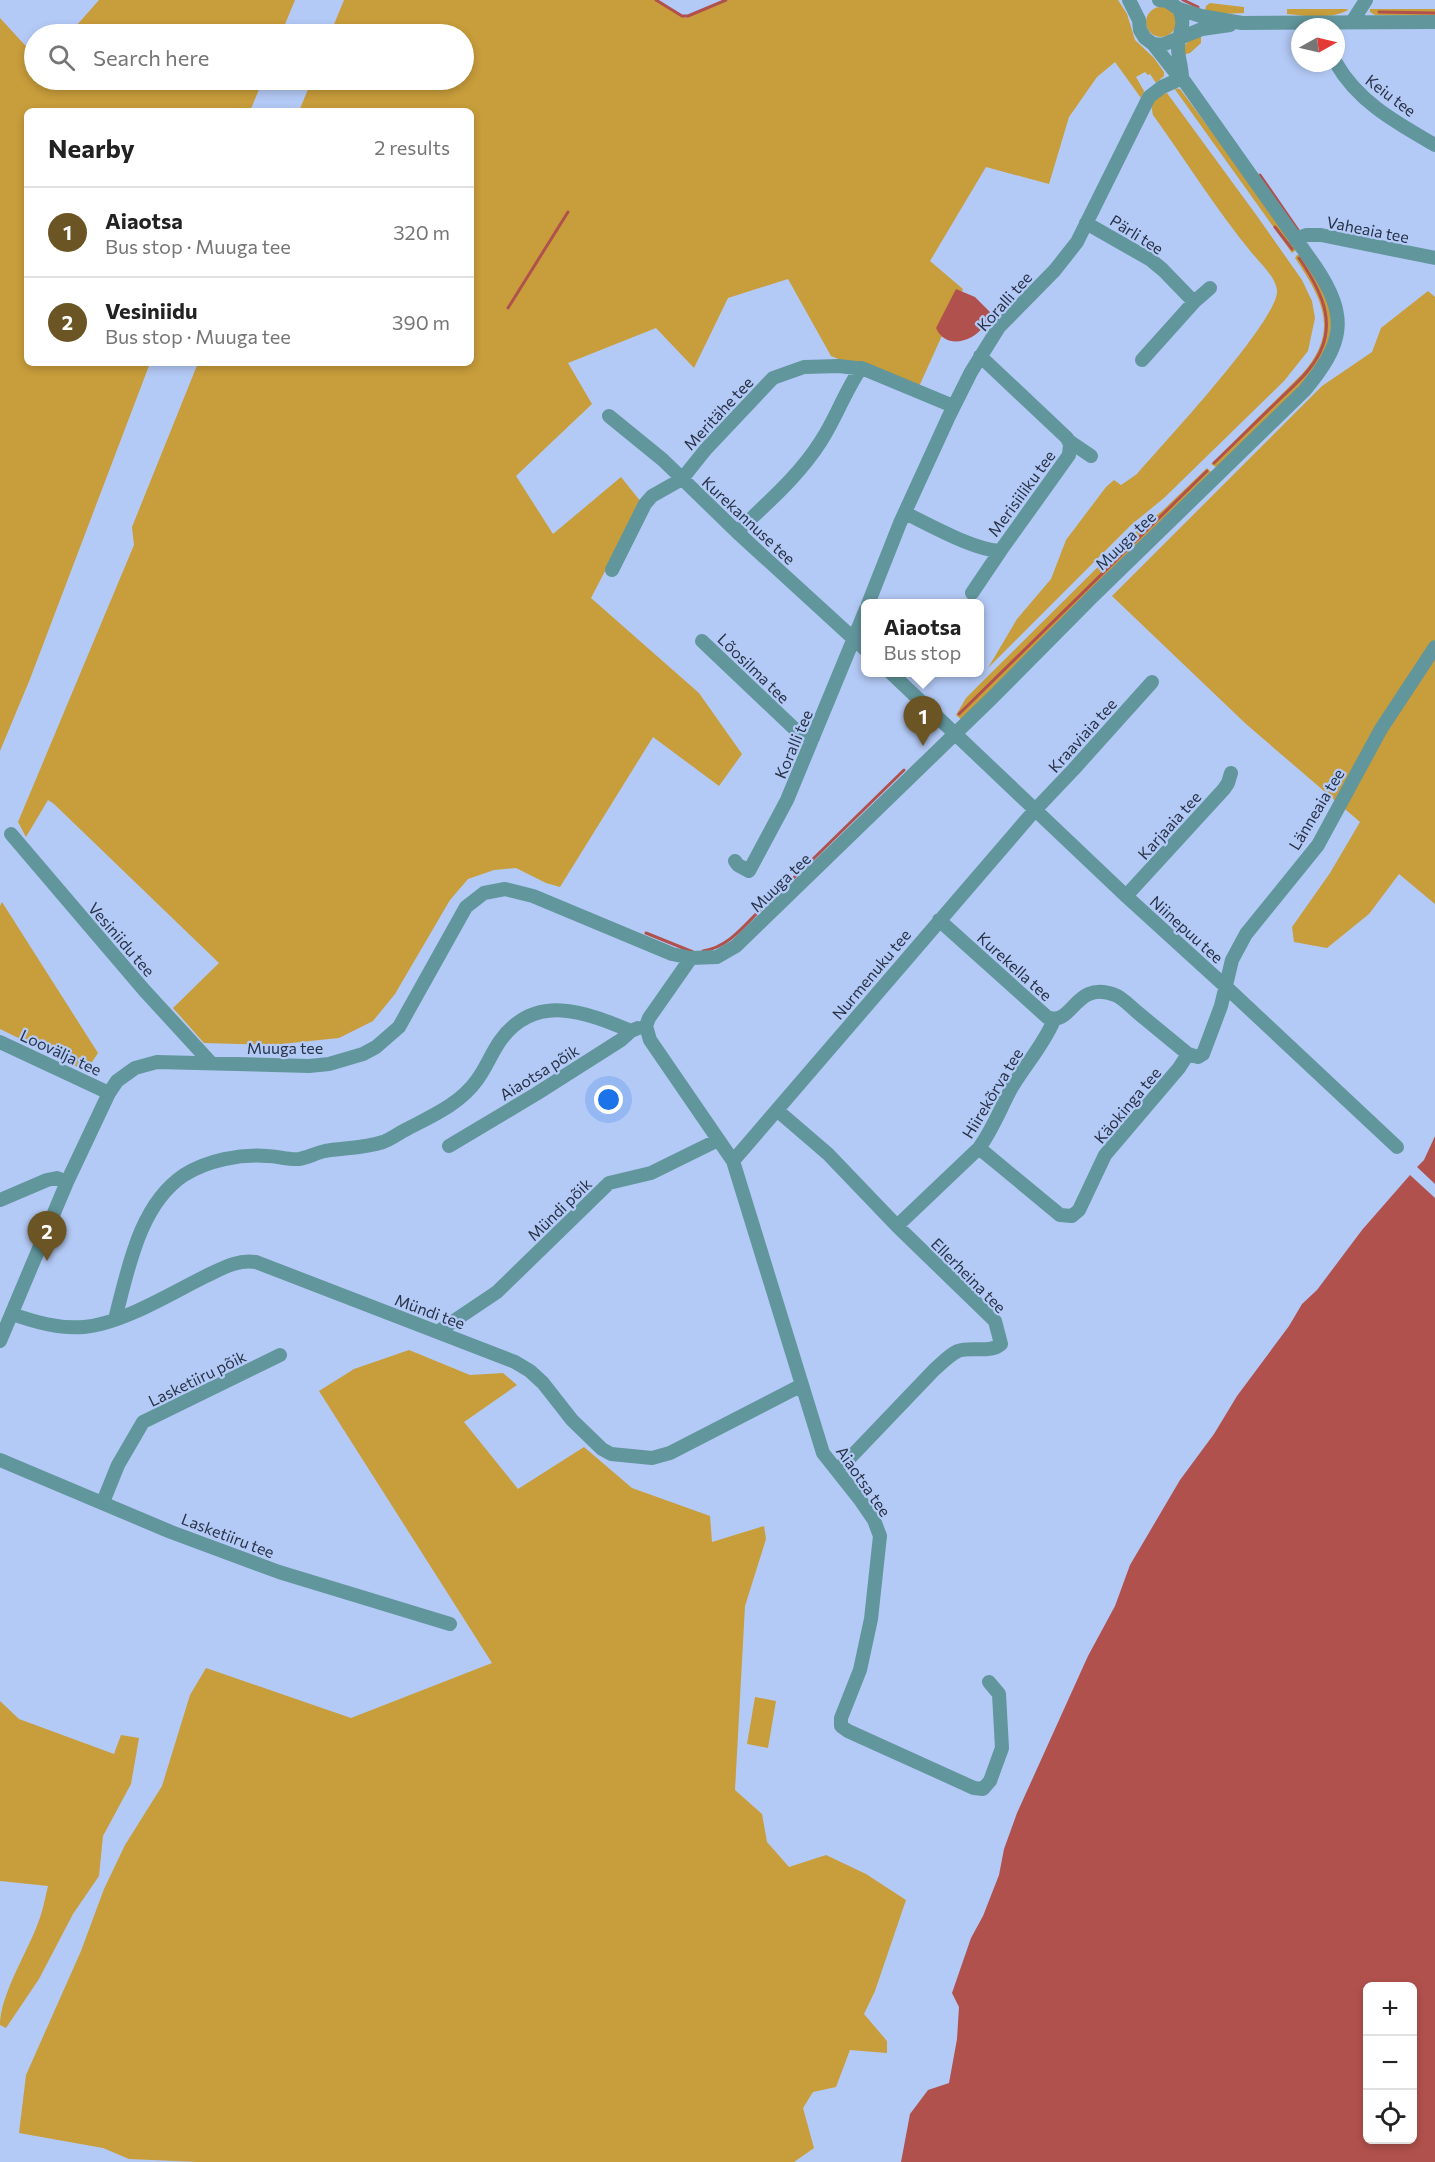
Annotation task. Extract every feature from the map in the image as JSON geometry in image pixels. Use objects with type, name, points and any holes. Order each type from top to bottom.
[{"type":"street","points":[[1129,0],[1139,20],[1140,30],[1153,44],[1172,43],[1179,37],[1202,29],[1242,23]]},
{"type":"street","points":[[1139,20],[1143,10],[1150,3],[1159,0],[1167,1],[1179,9],[1202,16],[1242,23],[1291,24]]},
{"type":"street","points":[[1352,22],[1366,0]]},
{"type":"street","points":[[1179,9],[1183,18],[1183,28],[1179,37]]},
{"type":"street","points":[[1345,23],[1435,22]]},
{"type":"street","name":"Muuga tee","points":[[1179,37],[1178,49],[1182,78]]},
{"type":"street","name":"Muuga tee","points":[[0,1341],[67,1182],[109,1093],[117,1082],[143,1064],[172,1061],[309,1066],[351,1059],[376,1047],[399,1027],[466,907],[484,893],[493,890],[505,889],[533,896],[672,954],[691,958],[717,957],[736,946],[1305,390],[1323,368],[1335,342],[1337,318],[1334,304],[1323,279],[1295,238],[1182,78],[1153,44]]},
{"type":"street","name":"Keiu tee","points":[[1342,72],[1362,97],[1435,145]]},
{"type":"street","name":"Koralli tee","points":[[870,599],[905,513],[954,406],[980,356],[999,327],[1055,270],[1077,242],[1149,97],[1162,87],[1182,78]]},
{"type":"street","name":"Pärli tee","points":[[1086,223],[1151,260],[1194,302]]},
{"type":"street","name":"Vaheaia tee","points":[[1295,238],[1321,235],[1435,258]]},
{"type":"street","points":[[1142,360],[1194,302],[1210,288]]},
{"type":"street","name":"Merisiiliku tee","points":[[905,513],[967,542],[989,550],[1002,550],[1069,455],[1071,450],[1069,441],[980,356]]},
{"type":"street","name":"Meritähe tee","points":[[682,479],[706,449],[773,378],[804,367],[861,368],[954,406]]},
{"type":"street","points":[[737,532],[792,480],[810,458],[823,439],[861,368]]},
{"type":"street","name":"Kurekannuse tee","points":[[609,416],[682,479],[861,645]]},
{"type":"street","points":[[1069,441],[1091,456]]},
{"type":"street","points":[[612,570],[645,504],[652,496],[682,479]]},
{"type":"street","points":[[972,593],[1002,550]]},
{"type":"street","name":"Koralli tee","points":[[735,861],[749,871],[755,861],[787,800],[861,621]]},
{"type":"street","name":"Lõosilma tee","points":[[702,641],[800,734],[813,738]]},
{"type":"street","name":"Länneaia tee","points":[[1226,986],[1232,960],[1246,934],[1318,845],[1381,729],[1435,647]]},
{"type":"street","points":[[895,677],[956,733]]},
{"type":"street","name":"Kraaviaia tee","points":[[1035,810],[1152,682]]},
{"type":"street","name":"Niinepuu tee","points":[[956,733],[1126,896],[1226,986],[1397,1147]]},
{"type":"street","name":"Karjaaia tee","points":[[1126,896],[1224,789],[1231,773]]},
{"type":"street","name":"Nurmenuku tee","points":[[733,1161],[1035,810]]},
{"type":"street","name":"Vesiniidu tee","points":[[11,834],[144,990],[211,1063]]},
{"type":"street","name":"Kurekella tee","points":[[939,920],[1047,1017],[1054,1020],[1059,1019],[1082,996],[1093,992],[1117,995],[1188,1054]]},
{"type":"street","points":[[646,1026],[648,1018],[691,958]]},
{"type":"street","name":"Käokinga tee","points":[[979,1148],[1060,1215],[1072,1216],[1079,1210],[1105,1155],[1179,1068],[1188,1054],[1198,1057],[1203,1054],[1226,986]]},
{"type":"street","points":[[115,1319],[141,1232],[158,1200],[185,1174],[220,1160],[254,1155],[299,1159],[322,1152],[383,1142],[448,1108],[477,1081],[501,1041],[512,1028],[539,1011],[561,1009],[578,1012],[606,1020],[631,1031]]},
{"type":"street","name":"Hiirekõrva tee","points":[[897,1226],[979,1148],[988,1136],[1014,1084],[1047,1035],[1054,1020]]},
{"type":"street","name":"Aiaotsa põik","points":[[449,1146],[536,1094],[621,1040],[631,1031],[646,1026]]},
{"type":"street","name":"Aiaotsa tee","points":[[646,1026],[650,1040],[733,1161],[823,1453],[874,1520],[880,1536],[871,1619],[860,1670],[841,1718],[841,1726],[974,1788],[983,1790],[990,1781],[1002,1748],[999,1694],[988,1682]]},
{"type":"street","name":"Loovälja tee","points":[[0,1042],[109,1093]]},
{"type":"street","name":"Ellerheina tee","points":[[778,1111],[828,1154],[897,1226],[995,1321],[1001,1344],[992,1349],[958,1351],[926,1378],[837,1469]]},
{"type":"street","name":"Mündi põik","points":[[439,1331],[497,1292],[609,1183],[651,1173],[718,1140]]},
{"type":"street","points":[[0,1200],[47,1180],[57,1178],[67,1182]]},
{"type":"street","name":"Mündi tee","points":[[12,1314],[36,1322],[71,1327],[91,1326],[115,1319],[239,1261],[248,1261],[269,1266],[515,1362],[530,1371],[543,1383],[572,1420],[602,1449],[611,1454],[652,1458],[670,1453],[802,1385]]},
{"type":"street","name":"Lasketiiru põik","points":[[103,1502],[118,1465],[143,1422],[280,1355]]},
{"type":"street","name":"Lasketiiru tee","points":[[0,1460],[171,1532],[279,1572],[450,1624]]},
{"type":"shaded area","points":[[99,0],[295,0],[285,24],[78,24]]},
{"type":"shaded area","points":[[344,0],[656,0],[685,18],[728,0],[1118,0],[1127,14],[1135,40],[1154,58],[1164,72],[1164,76],[1156,83],[1150,74],[1145,72],[1136,77],[1144,91],[1141,98],[1115,62],[1097,77],[1069,117],[1049,184],[986,167],[930,261],[963,289],[917,391],[831,356],[788,279],[728,298],[694,368],[656,328],[568,363],[592,404],[516,476],[553,534],[621,477],[641,502],[591,598],[699,693],[742,754],[719,786],[653,737],[560,887],[546,883],[516,868],[494,870],[468,879],[450,900],[395,994],[373,1021],[339,1038],[272,1045],[204,1043],[173,1008],[219,963],[54,804],[48,800],[26,837],[18,822],[134,545],[132,527],[197,366],[474,366],[474,108],[300,108],[308,90],[474,90],[474,24],[334,24]]},
{"type":"shaded area","points":[[1210,3],[1244,7],[1244,13],[1222,14],[1205,11],[1206,6]]},
{"type":"shaded area","points":[[1161,7],[1172,11],[1176,22],[1172,33],[1161,37],[1150,33],[1146,22],[1150,11]]},
{"type":"shaded area","points":[[1287,9],[1348,10],[1333,15],[1318,16],[1287,14]]},
{"type":"shaded area","points":[[1370,9],[1435,9],[1435,16],[1375,15],[1370,12]]},
{"type":"shaded area","points":[[0,18],[24,44],[24,90],[259,90],[251,108],[24,108],[24,366],[149,366],[30,679],[0,751]]},
{"type":"shaded area","points":[[1201,34],[1201,43],[1190,53],[1183,55],[1186,44]]},
{"type":"shaded area","points":[[1174,88],[1180,89],[1251,184],[1296,250],[1292,253]]},
{"type":"shaded area","points":[[1167,93],[1302,280],[1312,301],[1315,318],[1308,351],[1284,381],[1164,498],[1131,525],[988,668],[1017,619],[1051,579],[1066,540],[1106,487],[1114,480],[1121,485],[1137,474],[1240,354],[1273,305],[1277,290],[1270,275],[1226,219],[1153,115],[1151,105],[1155,97]]},
{"type":"shaded area","points":[[1300,255],[1325,294],[1330,314],[1330,332],[1325,349],[1317,364],[1292,394],[1222,464],[1216,467],[1211,464],[1302,374],[1321,344],[1324,329],[1320,302],[1295,258]]},
{"type":"shaded area","points":[[956,289],[975,297],[990,312],[979,332],[966,340],[952,341],[940,335],[936,328]]},
{"type":"shaded area","points":[[1428,291],[1435,297],[1435,904],[1399,874],[1369,914],[1327,948],[1294,942],[1292,927],[1330,873],[1360,822],[1246,724],[1112,596],[1322,386],[1372,352],[1381,328]]},
{"type":"shaded area","points":[[1207,468],[1211,472],[962,720],[956,715],[966,698],[1123,542],[1162,511]]},
{"type":"shaded area","points":[[2,902],[98,1053],[86,1071],[0,1029],[0,906]]},
{"type":"shaded area","points":[[1435,1136],[1435,1184],[1417,1167],[1424,1160]]},
{"type":"shaded area","points":[[1410,1175],[1435,1198],[1435,2162],[901,2162],[910,2114],[928,2090],[949,2083],[957,2039],[959,2007],[952,1993],[971,1938],[983,1916],[999,1875],[1004,1849],[1017,1813],[1088,1656],[1115,1606],[1130,1565],[1180,1480],[1214,1434],[1237,1396],[1289,1326],[1302,1304],[1317,1290],[1362,1230]]},
{"type":"shaded area","points":[[409,1350],[470,1375],[503,1373],[517,1385],[464,1422],[518,1489],[584,1447],[632,1488],[710,1516],[712,1542],[764,1526],[766,1539],[745,1606],[735,1790],[762,1814],[767,1842],[789,1867],[826,1855],[866,1874],[906,1900],[875,1991],[864,2014],[887,2041],[887,2053],[850,2050],[836,2087],[813,2092],[803,2108],[814,2148],[794,2162],[198,2162],[129,2159],[103,2148],[19,2133],[26,2075],[81,1951],[104,1889],[125,1845],[162,1786],[190,1695],[206,1668],[351,1718],[492,1663],[319,1391],[354,1369]]},
{"type":"shaded area","points":[[755,1697],[776,1701],[768,1748],[747,1744]]},
{"type":"shaded area","points":[[0,1701],[19,1719],[114,1754],[121,1735],[139,1738],[131,1784],[103,1836],[99,1876],[73,1914],[39,1979],[6,2028],[0,2025],[1,2013],[15,1973],[40,1918],[48,1886],[0,1881]]},
{"type":"waterway","points":[[656,0],[682,16],[688,16],[726,0]]},
{"type":"waterway","points":[[1183,0],[1198,7]]},
{"type":"waterway","points":[[1379,12],[1435,13]]},
{"type":"waterway","points":[[1260,175],[1298,230]]},
{"type":"waterway","points":[[508,308],[568,212]]},
{"type":"waterway","points":[[1275,227],[1292,249]]},
{"type":"waterway","points":[[1214,463],[1300,380],[1319,354],[1325,339],[1325,312],[1315,284],[1299,258]]},
{"type":"waterway","points":[[959,714],[1207,471]]},
{"type":"waterway","points":[[767,904],[904,770]]},
{"type":"waterway","points":[[703,951],[728,941],[760,910]]},
{"type":"waterway","points":[[646,933],[693,952]]},
{"type":"place","name":"Aiaotsa","points":[[923,746]]},
{"type":"place","name":"Vesiniidu","points":[[47,1261]]}]
